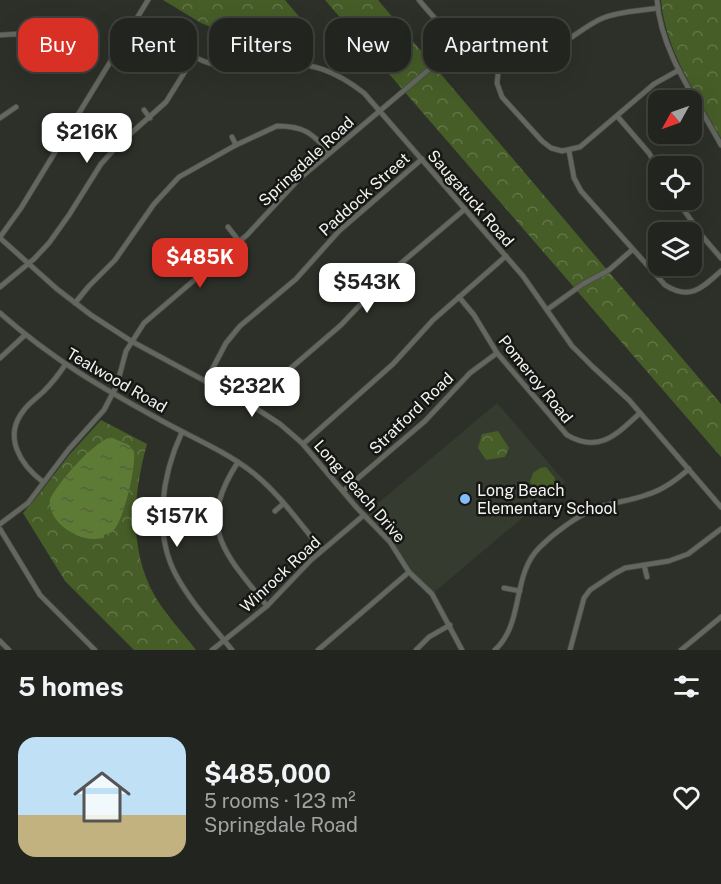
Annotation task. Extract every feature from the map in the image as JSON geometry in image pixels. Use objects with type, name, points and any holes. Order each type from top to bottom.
[{"type":"street","points":[[137,18],[148,0]]},
{"type":"street","points":[[419,0],[437,18]]},
{"type":"street","points":[[657,0],[666,39],[680,70],[721,145]]},
{"type":"street","points":[[570,39],[601,19],[658,8]]},
{"type":"street","points":[[0,35],[18,34]]},
{"type":"street","name":"Saugatuck Road","points":[[197,58],[228,68],[293,64],[327,70],[347,80],[364,93],[535,290],[572,346],[593,368],[618,388],[721,507]]},
{"type":"street","points":[[0,237],[21,208],[110,63]]},
{"type":"street","points":[[498,72],[497,82],[502,97],[546,145],[557,150],[569,151],[584,144],[654,84],[680,70]]},
{"type":"street","points":[[0,287],[49,243],[105,159],[170,97],[185,72]]},
{"type":"street","name":"Springdale Road","points":[[0,524],[22,508],[69,449],[98,418],[113,394],[121,376],[124,357],[140,328],[239,241],[287,190],[329,152],[426,72]]},
{"type":"street","points":[[0,118],[16,107]]},
{"type":"street","points":[[144,110],[150,118]]},
{"type":"street","points":[[617,116],[650,156]]},
{"type":"street","points":[[75,303],[115,260],[154,204],[179,177],[236,145],[277,126],[304,129],[329,152]]},
{"type":"street","points":[[232,137],[236,145]]},
{"type":"street","points":[[569,151],[574,178],[578,185],[632,250],[665,285],[683,295],[698,290],[721,271]]},
{"type":"street","name":"Paddock Street","points":[[206,381],[224,346],[240,326],[292,282],[344,226],[422,159]]},
{"type":"street","points":[[256,408],[272,386],[349,317],[393,270],[465,209]]},
{"type":"street","points":[[684,210],[721,258]]},
{"type":"street","points":[[228,227],[239,241]]},
{"type":"street","points":[[134,235],[141,240]]},
{"type":"street","name":"Long Beach Drive","points":[[0,237],[91,315],[131,342],[256,408],[280,424],[303,444],[390,542],[409,572],[432,594],[462,650]]},
{"type":"street","points":[[548,309],[583,284],[609,270],[632,250]]},
{"type":"street","points":[[303,444],[393,364],[420,333],[506,256]]},
{"type":"street","name":"Pomeroy Road","points":[[459,297],[478,321],[496,353],[567,435],[579,441],[593,443],[605,440],[618,433],[640,413]]},
{"type":"street","name":"Tealwood Road","points":[[0,313],[65,365],[113,394],[238,462],[262,481],[322,550]]},
{"type":"street","points":[[0,358],[25,335]]},
{"type":"street","name":"Stratford Road","points":[[343,491],[424,421],[469,374],[496,353]]},
{"type":"street","points":[[43,482],[30,472],[18,456],[15,432],[24,410],[49,386],[65,365]]},
{"type":"street","points":[[182,432],[170,461],[164,496],[162,525],[166,548],[170,562],[184,588],[232,650]]},
{"type":"street","points":[[238,462],[228,478],[216,510],[219,536],[229,559],[267,606]]},
{"type":"street","points":[[495,650],[507,635],[514,620],[524,572],[530,560],[553,535],[596,509],[657,491],[674,482],[689,469]]},
{"type":"street","points":[[275,511],[283,504]]},
{"type":"street","name":"Winrock Road","points":[[212,650],[267,606],[300,570],[364,515]]},
{"type":"street","points":[[570,650],[584,598],[590,590],[621,570],[669,561],[688,554],[721,528]]},
{"type":"street","points":[[0,529],[40,595],[95,650]]},
{"type":"street","points":[[644,565],[646,577]]},
{"type":"street","points":[[318,650],[409,572]]},
{"type":"street","points":[[504,588],[520,591]]},
{"type":"street","points":[[681,650],[721,616]]},
{"type":"street","points":[[416,650],[429,637],[450,625]]},
{"type":"street","points":[[0,640],[9,650]]},
{"type":"shaded area","name":"Long Beach Elementary School","points":[[497,403],[565,482],[432,594],[418,582],[401,557],[364,515]]},
{"type":"green space","points":[[163,0],[285,0],[300,18],[209,18],[209,26],[197,21],[197,18],[193,18]]},
{"type":"green space","points":[[325,0],[378,0],[393,18],[341,18]]},
{"type":"green space","points":[[661,0],[721,0],[721,138],[702,105],[702,90],[694,90],[675,54],[664,19]]},
{"type":"green space","points":[[411,39],[423,53],[423,72],[439,72],[721,404],[721,457],[387,72],[411,72]]},
{"type":"green space","points":[[101,420],[147,444],[136,502],[137,542],[141,561],[156,598],[196,650],[134,650],[65,581],[23,513],[70,454]]},
{"type":"green space","points":[[498,431],[509,448],[505,457],[486,460],[478,448],[482,434]]},
{"type":"green space","points":[[546,467],[555,478],[554,486],[543,494],[535,491],[530,482],[533,473]]},
{"type":"water","points":[[110,437],[129,445],[134,452],[133,469],[121,516],[113,531],[104,535],[104,538],[79,536],[64,527],[53,515],[50,499],[77,464],[102,441]]},
{"type":"place","name":"Long Beach Elementary School","points":[[465,499]]}]
